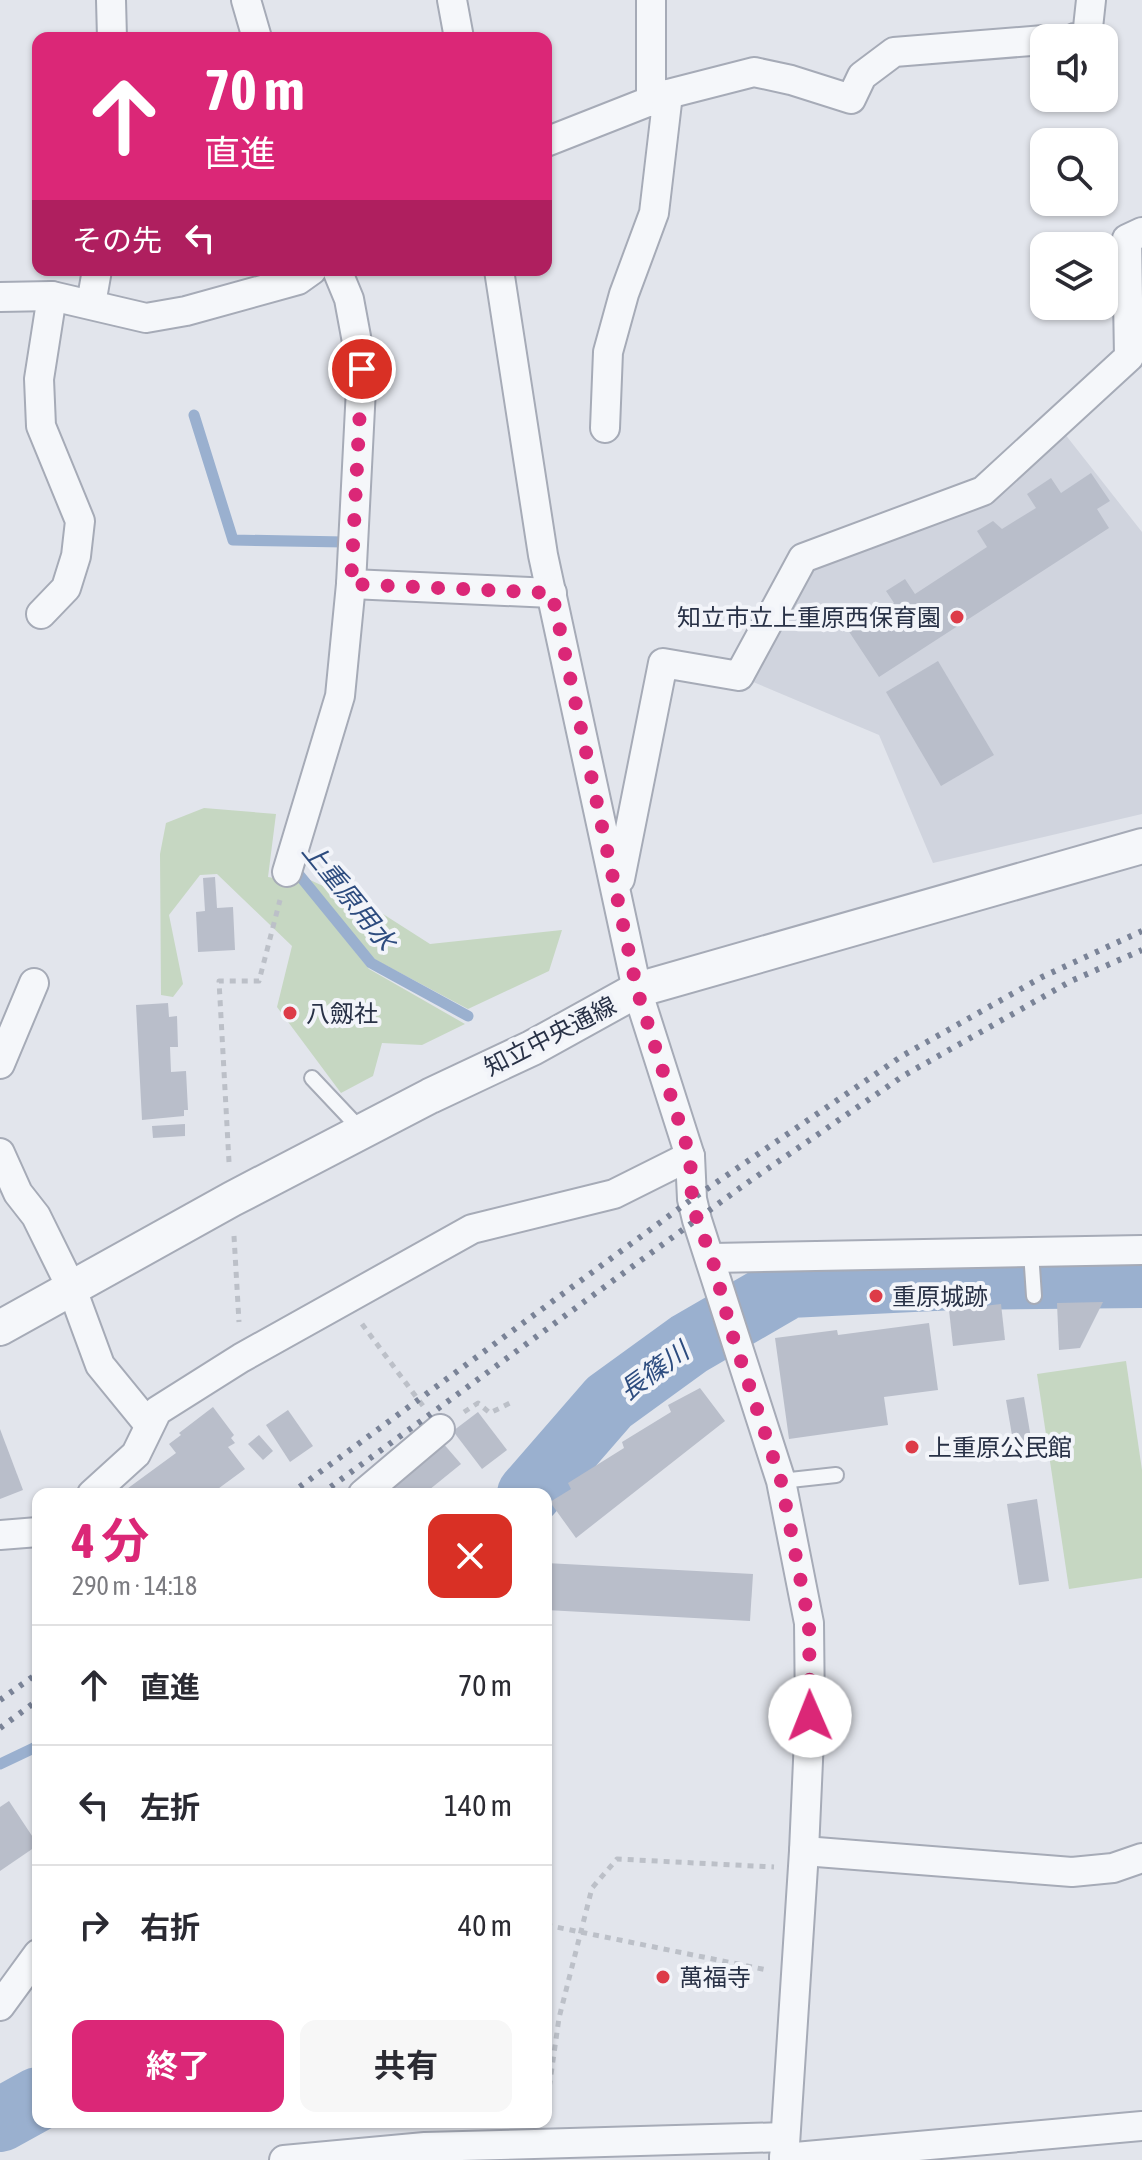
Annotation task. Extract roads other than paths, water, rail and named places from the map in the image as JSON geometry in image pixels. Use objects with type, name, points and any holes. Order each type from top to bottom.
[{"type":"street","points":[[111,0],[112,32]]},
{"type":"street","points":[[246,0],[255,32]]},
{"type":"street","points":[[452,0],[458,32]]},
{"type":"street","points":[[605,428],[608,352],[624,294],[654,213],[660,98],[651,0]]},
{"type":"street","points":[[1088,24],[1091,0]]},
{"type":"street","points":[[552,140],[660,98],[754,72],[851,99],[862,76],[894,52],[1030,41]]},
{"type":"street","points":[[617,891],[663,663],[739,676],[803,558],[983,491],[1129,357],[1127,239],[1142,232]]},
{"type":"street","points":[[91,304],[96,276]]},
{"type":"street","points":[[0,297],[52,296],[146,318],[186,311],[304,276]]},
{"type":"street","points":[[290,863],[340,696],[351,584],[362,369],[349,299],[339,276]]},
{"type":"street","points":[[500,276],[543,555],[637,990],[690,1156],[692,1199],[781,1481],[809,1623],[810,1716],[804,1861],[785,2152]]},
{"type":"street","points":[[41,614],[66,588],[76,556],[80,521],[41,426],[39,379],[52,296]]},
{"type":"street","points":[[351,584],[552,593]]},
{"type":"street","name":"知立中央通線","points":[[0,1328],[232,1199],[532,1048],[637,990],[1142,846]]},
{"type":"street","points":[[0,1064],[34,983]]},
{"type":"street","points":[[0,1153],[18,1193],[36,1216],[72,1289],[100,1365],[149,1425]]},
{"type":"street","points":[[99,1488],[136,1454],[157,1411],[241,1358],[472,1229],[614,1194],[690,1156]]},
{"type":"street","points":[[712,1258],[1031,1259],[1142,1250]]},
{"type":"street","points":[[370,1488],[440,1429]]},
{"type":"street","points":[[0,1535],[32,1532]]},
{"type":"street","points":[[804,1861],[1072,1872],[1113,1868],[1142,1858]]},
{"type":"street","points":[[0,2006],[32,1962]]},
{"type":"street","points":[[284,2160],[425,2147],[785,2152],[1142,2126]]},
{"type":"lane","points":[[312,1078],[363,1131]]},
{"type":"lane","points":[[1031,1259],[1034,1296]]},
{"type":"lane","points":[[781,1481],[836,1475]]},
{"type":"waterway","name":"上重原用水","points":[[194,415],[233,540],[345,542]]},
{"type":"waterway","name":"上重原用水","points":[[291,865],[371,963],[468,1016]]},
{"type":"waterway","name":"長篠川","points":[[534,1488],[609,1402],[689,1344],[789,1286],[954,1278],[1142,1276]]},
{"type":"waterway","points":[[0,1764],[32,1749]]},
{"type":"waterway","name":"長篠川","points":[[0,2120],[32,2102]]},
{"type":"railway","points":[[298,1488],[692,1199],[902,1056],[1042,977],[1142,931]]},
{"type":"railway","points":[[329,1488],[744,1185],[903,1076],[1071,981],[1142,950]]},
{"type":"railway","points":[[0,1700],[32,1677]]},
{"type":"railway","points":[[0,1728],[32,1704]]},
{"type":"place","name":"知立市立上重原西保育園","points":[[957,617]]},
{"type":"place","name":"八劔社","points":[[290,1013]]},
{"type":"place","name":"重原城跡","points":[[876,1296]]},
{"type":"place","name":"上重原公民館","points":[[912,1447]]},
{"type":"place","name":"萬福寺","points":[[663,1977]]}]
